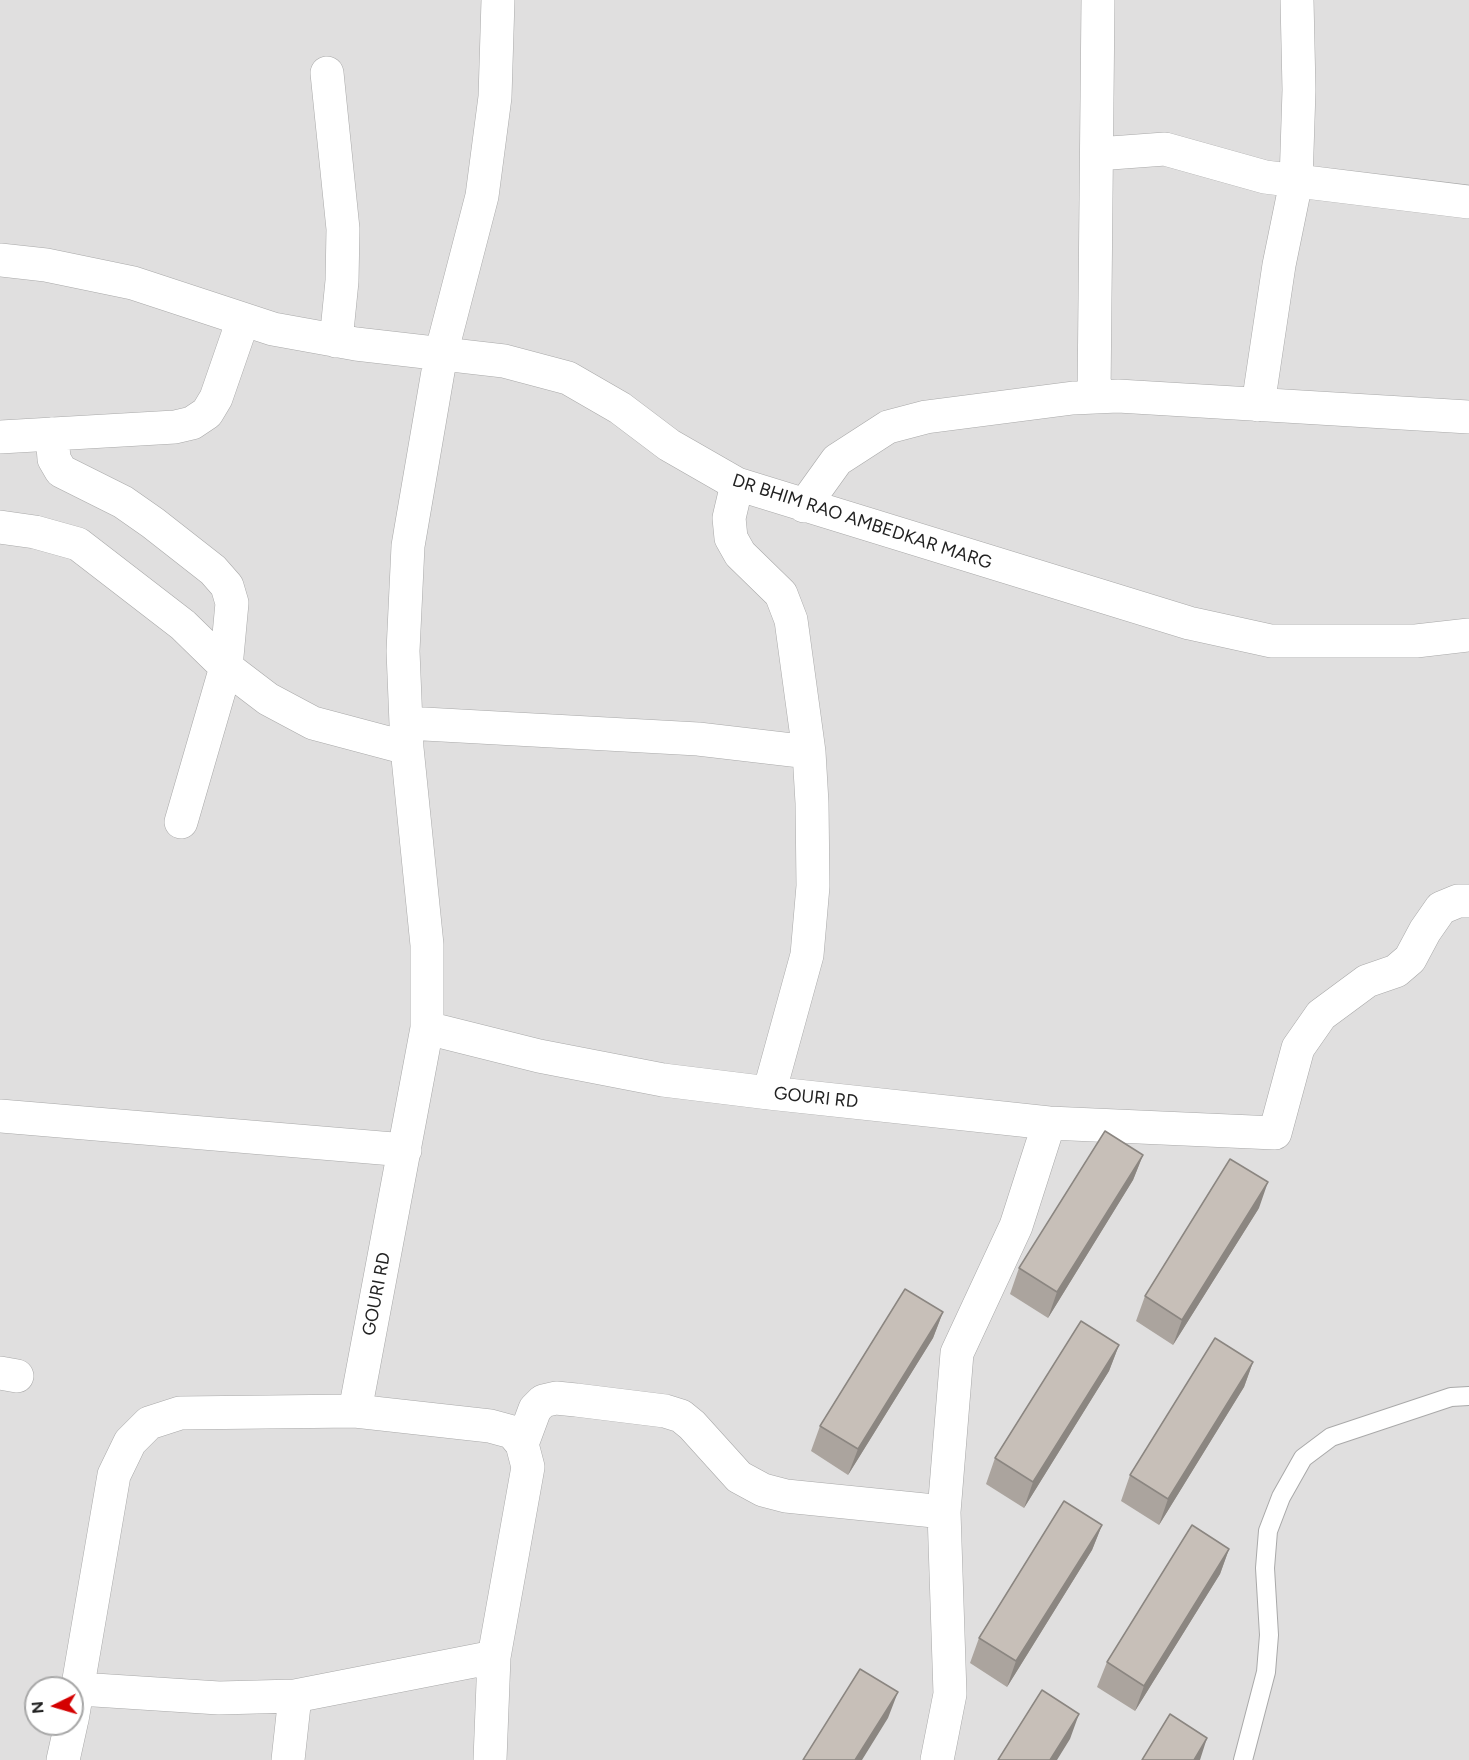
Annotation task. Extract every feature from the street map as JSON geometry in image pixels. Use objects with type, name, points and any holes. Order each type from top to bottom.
[{"type":"street","points":[[428,1028],[427,945],[407,736],[403,651],[408,546],[441,354],[482,196],[495,97],[498,0]]},
{"type":"street","points":[[1094,397],[1098,0]]},
{"type":"street","points":[[1258,405],[1279,265],[1296,182],[1299,90],[1297,0]]},
{"type":"street","points":[[327,73],[343,229],[342,281],[336,341]]},
{"type":"street","points":[[1097,154],[1165,149],[1240,171],[1296,182],[1397,191],[1469,202]]},
{"type":"street","name":"DR BHIM RAO AMBEDKAR MARG","points":[[0,260],[46,265],[133,284],[273,330],[336,341],[504,361],[568,378],[620,408],[669,445],[737,484],[1189,623],[1247,637],[1271,640],[1416,640],[1469,635]]},
{"type":"street","points":[[0,437],[192,423],[207,413],[216,398],[243,320]]},
{"type":"street","points":[[804,506],[837,460],[888,427],[926,417],[1094,397],[1469,417]]},
{"type":"street","points":[[52,434],[54,459],[61,471],[123,502],[213,570],[227,586],[232,603],[226,667],[181,822]]},
{"type":"street","points":[[737,484],[729,518],[731,538],[740,554],[781,594],[791,620],[809,752],[813,886],[807,955],[769,1093]]},
{"type":"street","points":[[0,527],[35,532],[78,544],[183,625],[226,667],[268,699],[313,723],[407,736],[698,739],[809,752]]},
{"type":"street","name":"GOURI RD","points":[[355,1411],[428,1028],[539,1056],[663,1080],[1049,1123],[1275,1133],[1298,1048],[1320,1015],[1367,981],[1396,971],[1410,959],[1441,908],[1458,901],[1469,902]]},
{"type":"street","points":[[0,1116],[405,1150]]},
{"type":"street","points":[[937,1760],[950,1694],[944,1512],[957,1353],[1016,1226],[1049,1123]]},
{"type":"street","points":[[522,1444],[535,1409],[543,1401],[556,1398],[665,1411],[681,1416],[740,1477],[763,1490],[786,1496],[944,1512]]},
{"type":"street","points":[[81,1676],[114,1475],[130,1442],[149,1423],[180,1413],[355,1411],[490,1426],[512,1432],[522,1444],[528,1467],[494,1657],[490,1760]]},
{"type":"street","points":[[84,1689],[219,1698],[295,1696],[494,1657]]},
{"type":"street","points":[[288,1760],[295,1696]]},
{"type":"street","points":[[63,1760],[69,1736]]},
{"type":"lane","points":[[1243,1760],[1266,1672],[1269,1635],[1265,1594],[1268,1531],[1281,1497],[1303,1458],[1331,1437],[1451,1398],[1469,1396]]},
{"type":"shaded area","points":[[0,0],[1469,0],[1469,1760],[0,1760]]},
{"type":"building","points":[[1105,1131],[1143,1155],[1057,1292],[1019,1268]]},
{"type":"building","points":[[1230,1159],[1268,1182],[1182,1320],[1145,1296]]},
{"type":"building","points":[[905,1289],[943,1312],[858,1449],[820,1426]]},
{"type":"building","points":[[1081,1321],[1119,1345],[1033,1482],[995,1458]]},
{"type":"building","points":[[1215,1338],[1253,1362],[1168,1499],[1130,1475]]},
{"type":"building","points":[[1064,1501],[1102,1525],[1016,1661],[979,1638]]},
{"type":"building","points":[[1192,1525],[1229,1549],[1144,1686],[1107,1662]]},
{"type":"building","points":[[860,1669],[898,1692],[855,1760],[803,1760]]},
{"type":"building","points":[[1042,1690],[1079,1714],[1050,1760],[998,1760]]},
{"type":"building","points":[[1170,1714],[1207,1738],[1194,1760],[1142,1760]]}]
